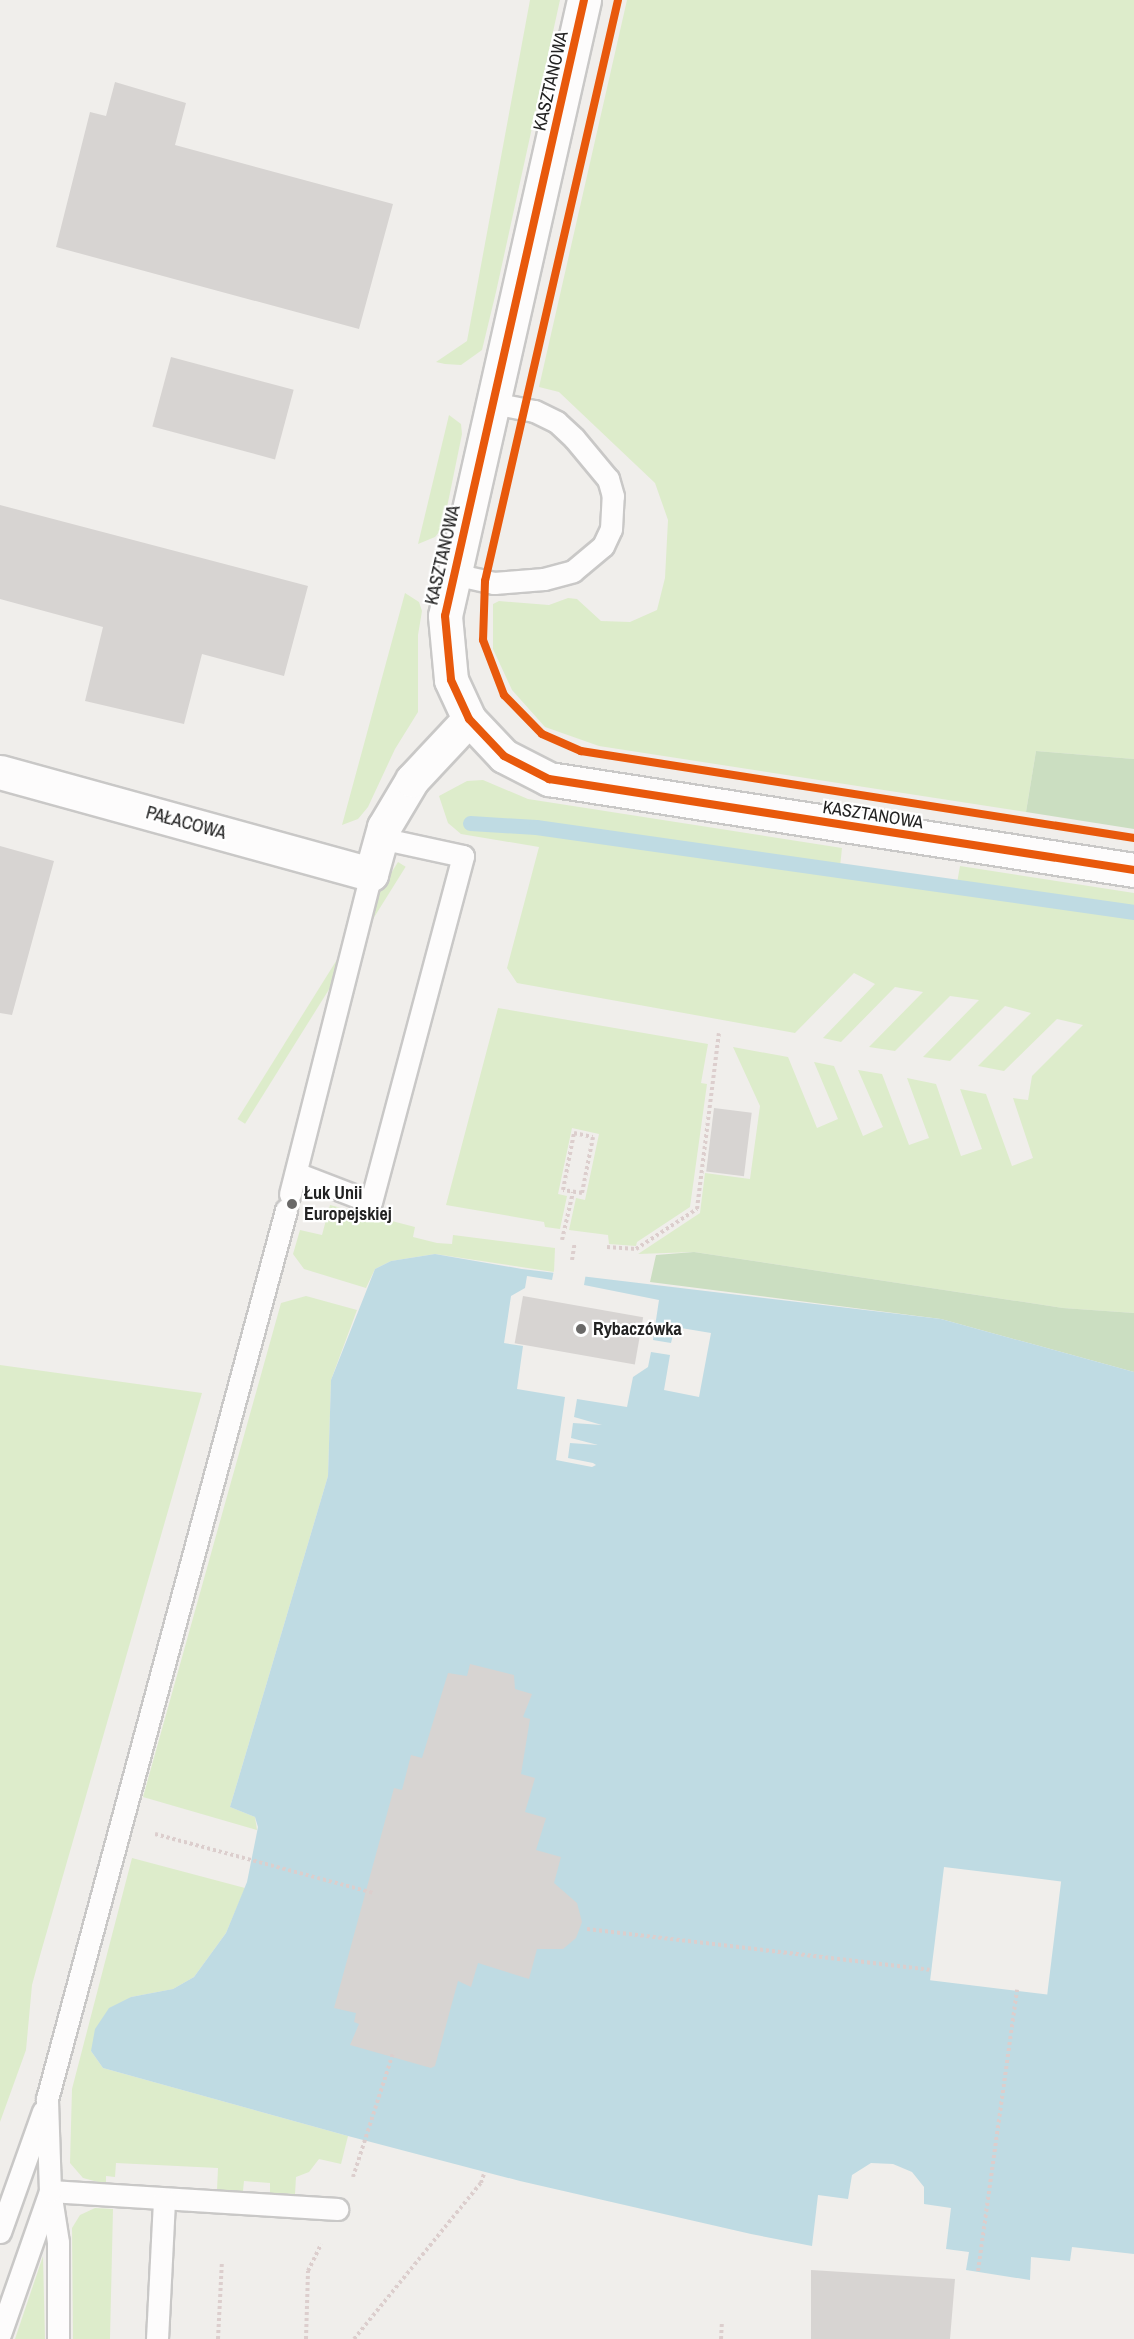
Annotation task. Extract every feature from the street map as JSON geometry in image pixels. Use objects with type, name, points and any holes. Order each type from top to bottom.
[{"type":"street","name":"KASZTANOWA","points":[[584,0],[445,616],[445,645],[455,693],[469,720],[504,756],[549,779],[1134,870]]},
{"type":"street","points":[[371,874],[380,838],[417,772],[469,720]]},
{"type":"street","name":"PAŁACOWA","points":[[0,772],[371,874]]},
{"type":"lane","points":[[454,574],[494,583],[573,571],[603,546],[610,529],[613,496],[608,479],[574,438],[557,422],[534,411],[494,403]]},
{"type":"lane","points":[[296,1173],[371,1202],[463,856],[380,838]]},
{"type":"lane","points":[[0,2232],[47,2099],[296,1173],[371,874]]},
{"type":"lane","points":[[47,2099],[50,2191],[57,2242],[58,2339]]},
{"type":"lane","points":[[50,2191],[337,2209]]},
{"type":"lane","points":[[0,2334],[50,2191]]},
{"type":"lane","points":[[157,2339],[164,2199]]},
{"type":"path","points":[[607,1247],[636,1249],[697,1209],[719,1033]]},
{"type":"path","points":[[574,1133],[593,1137],[582,1193],[573,1192],[563,1190],[574,1133]]},
{"type":"path","points":[[562,1240],[573,1192]]},
{"type":"path","points":[[572,1260],[575,1242]]},
{"type":"path","points":[[120,1825],[233,1853],[374,1893]]},
{"type":"path","points":[[587,1929],[930,1971]]},
{"type":"path","points":[[978,2271],[1017,1990]]},
{"type":"path","points":[[358,2168],[374,2109],[393,2053]]},
{"type":"path","points":[[354,2339],[481,2183],[484,2174]]},
{"type":"path","points":[[306,2339],[308,2271],[337,2209]]},
{"type":"path","points":[[218,2339],[222,2261]]},
{"type":"path","points":[[721,2339],[722,2322]]},
{"type":"green space","points":[[530,0],[560,0],[482,350],[461,365],[436,362],[467,341]]},
{"type":"green space","points":[[627,0],[1134,0],[1134,759],[1036,751],[1026,812],[599,746],[545,727],[512,690],[493,649],[493,604],[499,601],[549,605],[568,598],[577,599],[601,621],[630,622],[657,610],[665,578],[668,520],[655,483],[559,392],[539,387]]},
{"type":"green space","points":[[449,415],[461,424],[462,434],[443,527],[435,537],[418,544]]},
{"type":"green space","points":[[405,593],[419,602],[422,611],[418,635],[418,712],[395,749],[368,807],[358,819],[342,825]]},
{"type":"green space","points":[[1036,751],[1134,759],[1134,829],[1026,812]]},
{"type":"green space","points":[[483,780],[528,799],[842,848],[840,867],[957,883],[960,866],[1134,893],[1134,1313],[1063,1308],[694,1252],[638,1254],[700,1213],[705,1173],[750,1179],[760,1106],[733,1047],[788,1057],[817,1128],[838,1119],[814,1062],[834,1066],[863,1136],[883,1127],[858,1070],[882,1074],[909,1145],[929,1138],[907,1078],[936,1084],[961,1156],[982,1149],[960,1089],[986,1094],[1012,1166],[1033,1158],[1013,1098],[1028,1100],[1032,1076],[1083,1025],[1057,1019],[1004,1071],[978,1066],[1031,1013],[1005,1006],[950,1061],[923,1057],[979,1000],[950,996],[895,1051],[869,1047],[923,992],[895,987],[841,1042],[823,1038],[875,984],[854,973],[795,1033],[517,983],[507,968],[539,847],[461,834],[448,823],[439,796],[467,781]]},
{"type":"green space","points":[[398,862],[406,867],[245,1124],[237,1119]]},
{"type":"green space","points":[[498,1008],[708,1044],[701,1083],[707,1084],[690,1207],[637,1242],[636,1246],[609,1244],[608,1235],[569,1230],[576,1198],[585,1200],[599,1134],[572,1128],[558,1194],[567,1196],[560,1229],[545,1227],[544,1222],[446,1205]]},
{"type":"green space","points":[[330,1205],[415,1227],[413,1237],[437,1243],[452,1244],[453,1235],[555,1248],[554,1272],[435,1254],[391,1261],[375,1269],[366,1288],[304,1269],[293,1254],[300,1230],[322,1235]]},
{"type":"green space","points":[[694,1252],[1063,1308],[1134,1313],[1134,1372],[941,1319],[650,1282],[656,1255]]},
{"type":"green space","points":[[306,1296],[357,1310],[331,1380],[328,1476],[230,1807],[255,1817],[257,1830],[143,1797],[281,1303]]},
{"type":"green space","points":[[0,1365],[202,1393],[41,1952],[32,1985],[26,2050],[0,2122]]},
{"type":"green space","points":[[132,1858],[245,1888],[226,1933],[194,1977],[173,1989],[131,1997],[91,2051],[103,2068],[348,2136],[341,2164],[319,2159],[309,2172],[296,2177],[295,2194],[270,2193],[270,2183],[244,2181],[243,2191],[217,2190],[218,2168],[116,2163],[115,2177],[106,2176],[106,2183],[102,2183],[83,2178],[70,2163],[72,2089]]},
{"type":"green space","points":[[95,2208],[113,2209],[110,2339],[73,2339],[72,2228],[80,2215]]},
{"type":"green space","points":[[43,2256],[45,2339],[15,2339]]},
{"type":"water","points":[[435,1254],[522,1269],[941,1319],[1134,1372],[1134,2254],[1072,2247],[1070,2261],[1031,2257],[1030,2280],[966,2270],[969,2252],[946,2249],[951,2208],[924,2204],[924,2187],[912,2172],[893,2164],[871,2163],[852,2175],[848,2199],[818,2195],[812,2246],[520,2181],[348,2136],[103,2068],[91,2051],[95,2029],[109,2008],[131,1997],[173,1989],[194,1977],[226,1933],[247,1882],[258,1827],[255,1817],[230,1807],[328,1476],[331,1380],[375,1269],[391,1261]]},
{"type":"pier","points":[[554,1270],[586,1273],[584,1285],[659,1300],[653,1340],[671,1343],[675,1327],[711,1333],[699,1397],[664,1390],[670,1355],[651,1352],[648,1367],[633,1377],[627,1407],[577,1399],[574,1417],[602,1425],[573,1423],[571,1438],[598,1445],[570,1443],[568,1458],[596,1465],[592,1467],[556,1460],[565,1397],[517,1389],[523,1346],[504,1343],[511,1296],[525,1288],[527,1276],[552,1280]]},
{"type":"pier","points":[[944,1867],[1061,1881],[1047,1995],[930,1980]]},
{"type":"building","points":[[115,82],[186,103],[175,145],[393,204],[359,329],[56,247],[90,112],[106,116]]},
{"type":"building","points":[[171,357],[294,390],[275,459],[152,427]]},
{"type":"building","points":[[0,505],[308,586],[284,676],[202,654],[184,724],[85,701],[103,627],[0,599]]},
{"type":"building","points":[[0,846],[54,861],[12,1015],[0,1013]]},
{"type":"building","points":[[714,1108],[752,1113],[744,1176],[706,1172]]},
{"type":"building","points":[[523,1296],[643,1317],[635,1364],[515,1343]]},
{"type":"building","points":[[470,1664],[514,1675],[515,1689],[532,1694],[523,1717],[530,1719],[521,1774],[535,1778],[525,1812],[546,1818],[536,1850],[561,1857],[554,1883],[577,1903],[582,1922],[576,1938],[563,1949],[537,1949],[529,1979],[478,1963],[471,1987],[458,1981],[435,2066],[431,2068],[350,2045],[359,2024],[354,2022],[356,2013],[334,2008],[394,1788],[402,1790],[411,1755],[422,1758],[448,1673],[467,1676]]},
{"type":"building","points":[[811,2270],[955,2279],[950,2339],[811,2339]]},
{"type":"waterway","points":[[470,823],[536,827],[1134,912]]},
{"type":"cycle path","points":[[584,0],[445,616],[451,680],[469,719],[504,756],[549,779],[1134,870]]},
{"type":"cycle path","points":[[618,0],[485,581],[483,640],[504,695],[542,734],[581,751],[1134,838]]},
{"type":"place","name":"Łuk Unii Europejskiej","points":[[292,1204]]},
{"type":"place","name":"Rybaczówka","points":[[581,1329]]}]
